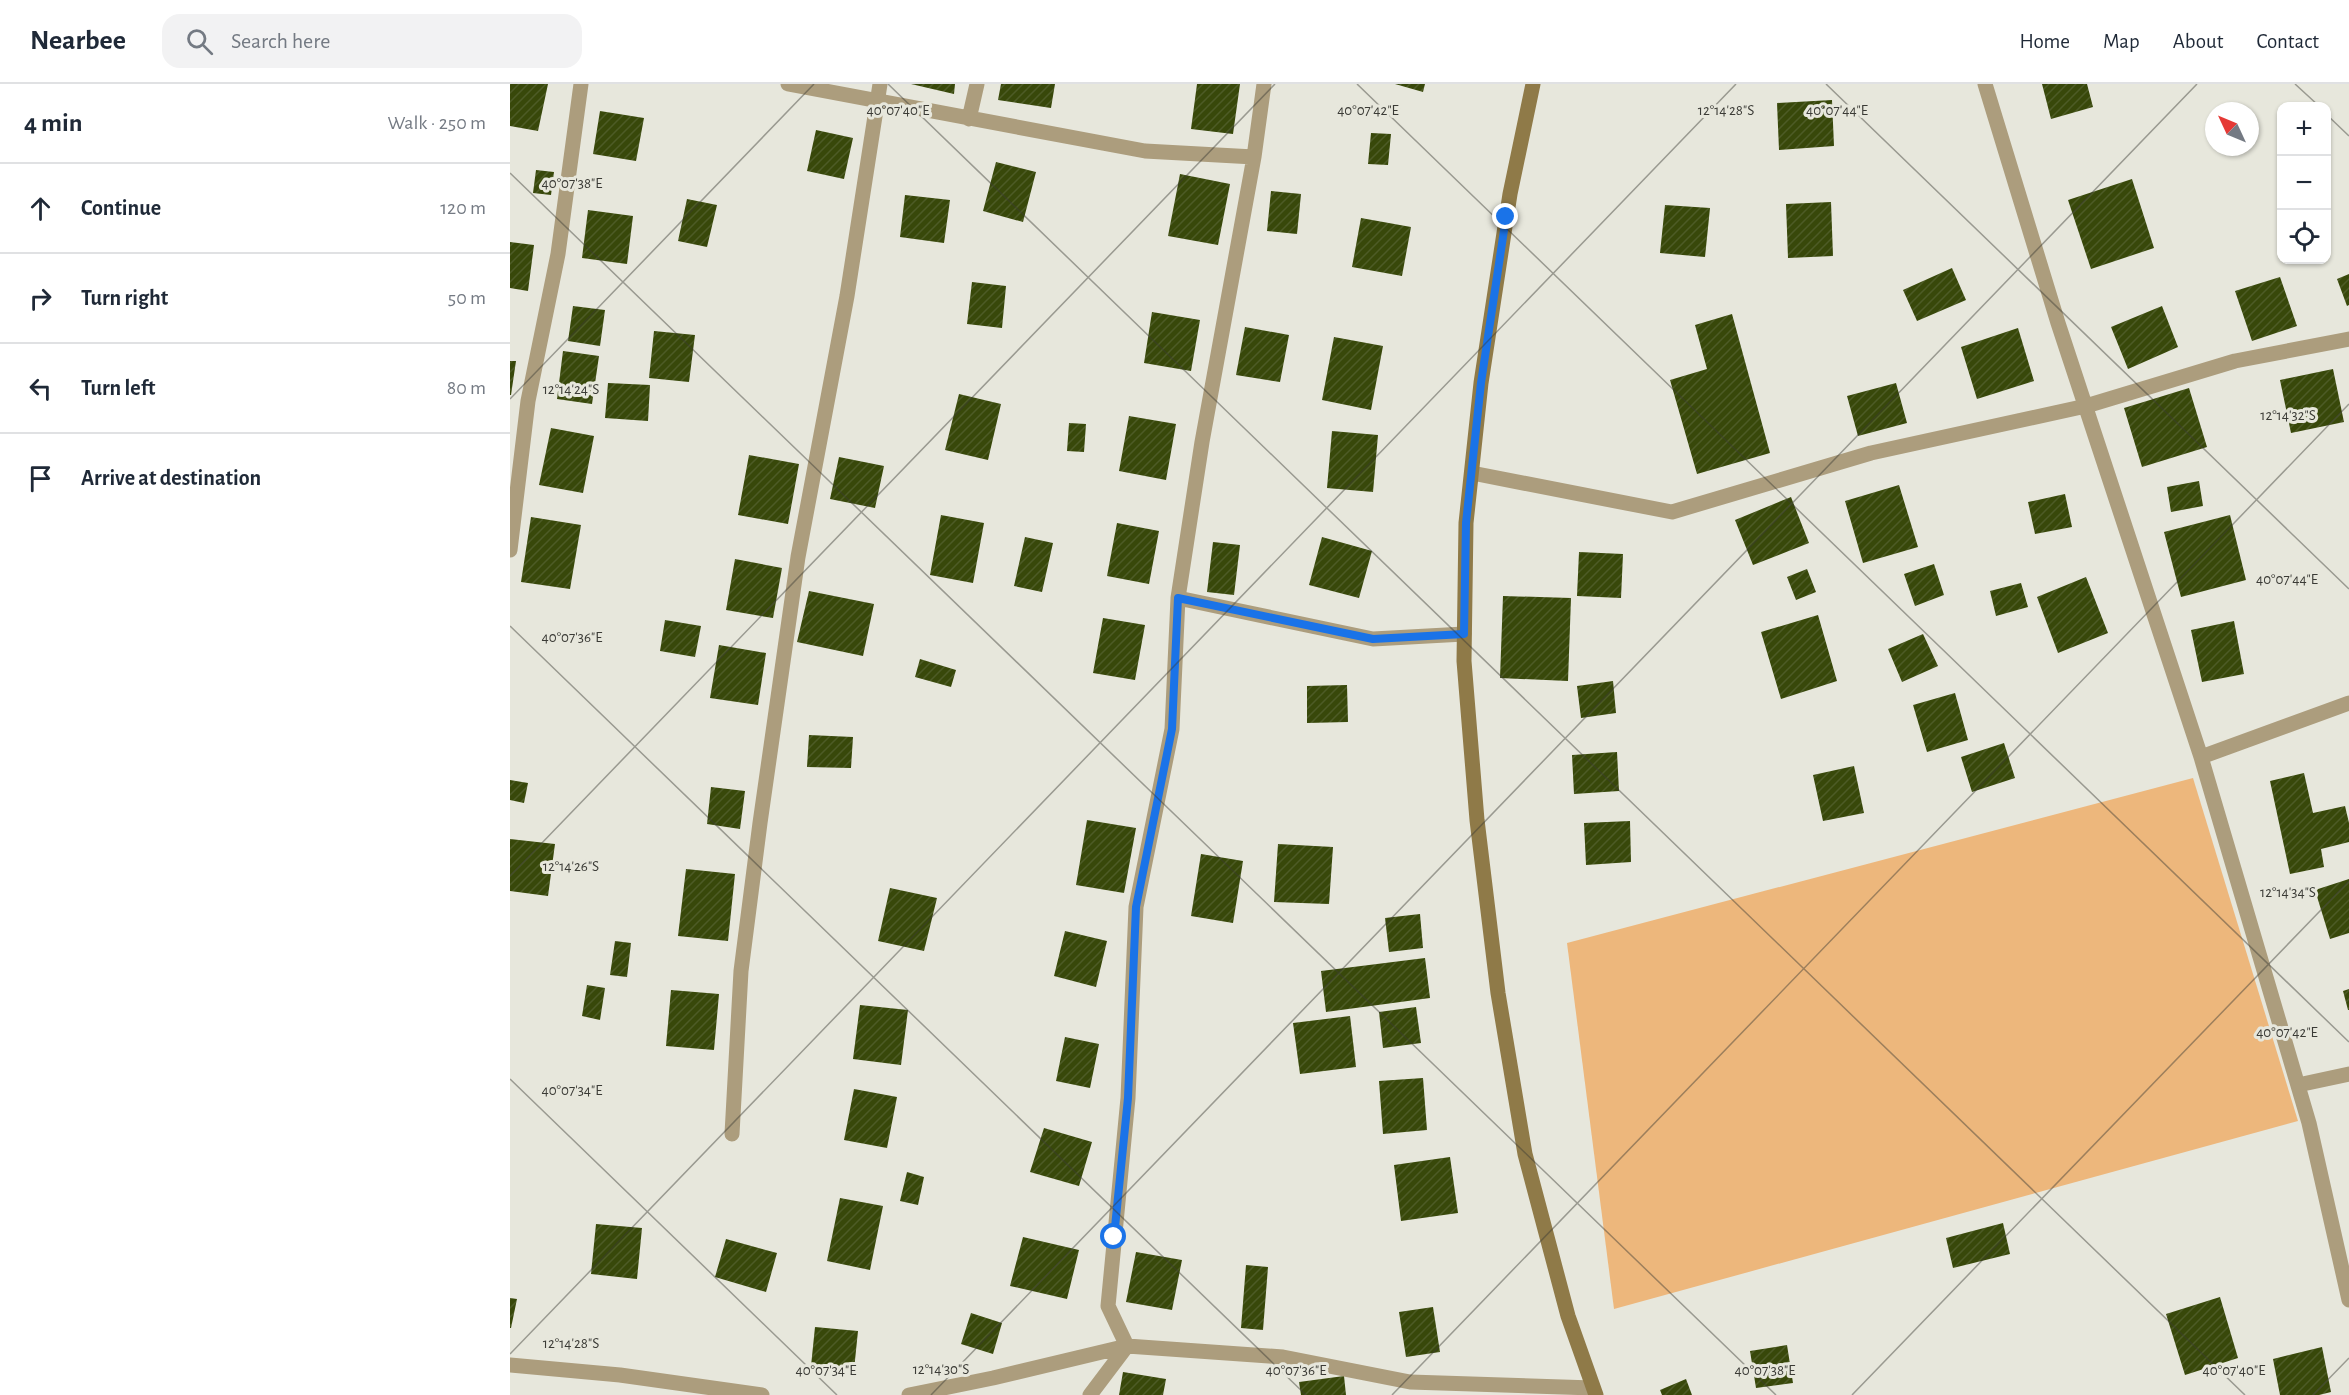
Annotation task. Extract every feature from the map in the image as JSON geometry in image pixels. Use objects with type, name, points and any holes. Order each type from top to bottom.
[{"type":"street","points":[[510,550],[528,401],[558,254],[581,84]]},
{"type":"street","points":[[788,84],[1145,151],[1254,157]]},
{"type":"street","points":[[732,1134],[741,970],[760,824],[798,557],[847,296],[880,84]]},
{"type":"street","points":[[969,119],[977,84]]},
{"type":"street","points":[[1127,1346],[1108,1306],[1128,1098],[1136,907],[1172,729],[1178,598],[1202,442],[1254,157],[1264,84]]},
{"type":"street","points":[[909,1395],[993,1378],[1127,1346],[1283,1357],[1409,1389],[1595,1391],[1568,1316],[1525,1154],[1498,993],[1476,820],[1464,661],[1466,523],[1481,383],[1510,194],[1533,84]]},
{"type":"street","points":[[1985,84],[2086,405],[2201,757],[2309,1123],[2349,1300]]},
{"type":"street","points":[[1472,474],[1672,512],[1870,453],[2086,405],[2235,362],[2349,339]]},
{"type":"street","points":[[1178,598],[1373,639],[1464,634]]},
{"type":"street","points":[[2201,757],[2349,704]]},
{"type":"street","points":[[2298,1085],[2349,1074]]},
{"type":"street","points":[[1090,1395],[1127,1346]]},
{"type":"street","points":[[510,1365],[620,1375],[762,1395]]},
{"type":"shaded area","points":[[2193,778],[2298,1121],[1614,1309],[1567,943]]},
{"type":"building","points":[[510,84],[548,84],[538,131],[510,126]]},
{"type":"building","points":[[911,84],[955,84],[954,94]]},
{"type":"building","points":[[1001,84],[1055,84],[1051,108],[998,100]]},
{"type":"building","points":[[1197,84],[1240,84],[1233,134],[1191,129]]},
{"type":"building","points":[[1395,84],[1425,84],[1423,92]]},
{"type":"building","points":[[2042,84],[2087,84],[2093,107],[2051,119]]},
{"type":"building","points":[[1832,100],[1834,146],[1779,150],[1777,103]]},
{"type":"building","points":[[600,111],[644,118],[636,161],[593,154]]},
{"type":"building","points":[[816,130],[853,138],[844,179],[807,171]]},
{"type":"building","points":[[1371,133],[1391,134],[1388,165],[1368,164]]},
{"type":"building","points":[[996,162],[1036,172],[1023,222],[983,211]]},
{"type":"building","points":[[536,170],[554,172],[551,195],[533,193]]},
{"type":"building","points":[[1180,174],[1230,184],[1218,245],[1168,236]]},
{"type":"building","points":[[2132,179],[2154,248],[2091,269],[2068,200]]},
{"type":"building","points":[[1271,191],[1301,194],[1297,234],[1267,231]]},
{"type":"building","points":[[905,195],[950,200],[944,243],[900,237]]},
{"type":"building","points":[[687,199],[717,205],[707,247],[678,241]]},
{"type":"building","points":[[1831,202],[1833,256],[1788,258],[1786,204]]},
{"type":"building","points":[[1665,205],[1710,208],[1705,257],[1660,253]]},
{"type":"building","points":[[588,210],[633,216],[627,264],[582,258]]},
{"type":"building","points":[[1361,218],[1411,227],[1402,276],[1352,267]]},
{"type":"building","points":[[510,242],[534,245],[528,291],[510,288]]},
{"type":"building","points":[[1952,268],[1966,300],[1917,321],[1903,290]]},
{"type":"building","points":[[2349,274],[2349,305],[2347,306],[2337,279]]},
{"type":"building","points":[[2280,277],[2297,326],[2252,341],[2235,291]]},
{"type":"building","points":[[972,282],[1006,286],[1002,328],[967,324]]},
{"type":"building","points":[[573,306],[605,310],[600,346],[568,341]]},
{"type":"building","points":[[2162,306],[2178,347],[2128,369],[2111,327]]},
{"type":"building","points":[[1152,312],[1200,320],[1191,371],[1144,363]]},
{"type":"building","points":[[1732,314],[1770,453],[1697,474],[1670,380],[1707,369],[1695,325]]},
{"type":"building","points":[[1245,327],[1289,335],[1280,382],[1236,375]]},
{"type":"building","points":[[2018,328],[2034,381],[1977,399],[1961,347]]},
{"type":"building","points":[[654,331],[695,335],[689,382],[649,378]]},
{"type":"building","points":[[1334,337],[1383,346],[1371,410],[1322,400]]},
{"type":"building","points":[[563,351],[599,356],[592,404],[557,399]]},
{"type":"building","points":[[510,361],[516,361],[511,395],[510,395]]},
{"type":"building","points":[[2333,369],[2344,422],[2291,433],[2280,380]]},
{"type":"building","points":[[608,383],[650,385],[648,421],[605,418]]},
{"type":"building","points":[[1896,383],[1907,423],[1858,436],[1847,396]]},
{"type":"building","points":[[2189,388],[2207,447],[2142,467],[2124,408]]},
{"type":"building","points":[[959,394],[1001,404],[988,460],[945,450]]},
{"type":"building","points":[[1129,416],[1176,424],[1166,480],[1119,471]]},
{"type":"building","points":[[1069,423],[1086,424],[1084,452],[1067,451]]},
{"type":"building","points":[[551,428],[594,436],[583,493],[539,485]]},
{"type":"building","points":[[1332,431],[1378,435],[1373,492],[1327,488]]},
{"type":"building","points":[[749,455],[799,464],[788,524],[738,515]]},
{"type":"building","points":[[839,457],[884,466],[875,508],[830,499]]},
{"type":"building","points":[[2199,481],[2203,506],[2171,512],[2167,487]]},
{"type":"building","points":[[1899,485],[1918,547],[1863,563],[1845,501]]},
{"type":"building","points":[[2065,494],[2072,527],[2035,534],[2028,502]]},
{"type":"building","points":[[1791,497],[1809,543],[1753,565],[1735,520]]},
{"type":"building","points":[[941,515],[984,523],[973,583],[930,575]]},
{"type":"building","points":[[2230,515],[2246,580],[2181,597],[2164,532]]},
{"type":"building","points":[[531,517],[581,525],[570,589],[521,582]]},
{"type":"building","points":[[1117,523],[1159,531],[1149,584],[1107,576]]},
{"type":"building","points":[[1025,537],[1053,543],[1042,592],[1014,586]]},
{"type":"building","points":[[1322,537],[1372,551],[1359,598],[1309,585]]},
{"type":"building","points":[[1213,542],[1240,545],[1234,595],[1207,592]]},
{"type":"building","points":[[1579,552],[1623,554],[1621,598],[1577,596]]},
{"type":"building","points":[[735,559],[782,568],[773,618],[726,610]]},
{"type":"building","points":[[1934,564],[1944,595],[1915,606],[1904,574]]},
{"type":"building","points":[[1807,569],[1816,592],[1796,600],[1787,577]]},
{"type":"building","points":[[2086,577],[2108,633],[2058,653],[2037,597]]},
{"type":"building","points":[[2021,583],[2028,607],[1996,616],[1990,591]]},
{"type":"building","points":[[809,591],[874,604],[863,656],[797,642]]},
{"type":"building","points":[[1503,596],[1571,598],[1568,681],[1500,678]]},
{"type":"building","points":[[1818,615],[1837,681],[1781,699],[1761,632]]},
{"type":"building","points":[[1103,618],[1145,625],[1135,680],[1093,673]]},
{"type":"building","points":[[665,620],[701,626],[695,657],[660,651]]},
{"type":"building","points":[[2234,621],[2244,674],[2202,682],[2191,630]]},
{"type":"building","points":[[1923,634],[1938,666],[1902,682],[1888,649]]},
{"type":"building","points":[[719,645],[766,653],[758,705],[710,698]]},
{"type":"building","points":[[920,659],[956,670],[951,687],[915,677]]},
{"type":"building","points":[[1613,681],[1616,713],[1581,718],[1577,686]]},
{"type":"building","points":[[1347,685],[1348,722],[1307,723],[1307,686]]},
{"type":"building","points":[[1955,693],[1968,740],[1927,752],[1913,705]]},
{"type":"building","points":[[809,735],[853,737],[851,768],[807,767]]},
{"type":"building","points":[[2004,743],[2015,778],[1972,792],[1961,757]]},
{"type":"building","points":[[1617,752],[1619,791],[1574,794],[1572,755]]},
{"type":"building","points":[[1854,766],[1864,813],[1823,821],[1813,775]]},
{"type":"building","points":[[2304,773],[2313,813],[2345,806],[2349,823],[2349,842],[2321,849],[2324,867],[2290,874],[2270,781]]},
{"type":"building","points":[[510,780],[528,783],[524,803],[510,800]]},
{"type":"building","points":[[711,787],[745,791],[740,829],[707,824]]},
{"type":"building","points":[[1087,820],[1136,828],[1124,893],[1076,885]]},
{"type":"building","points":[[1630,821],[1631,862],[1586,865],[1584,823]]},
{"type":"building","points":[[510,839],[555,844],[548,896],[510,891]]},
{"type":"building","points":[[1278,844],[1333,847],[1329,904],[1274,902]]},
{"type":"building","points":[[1201,854],[1243,861],[1233,923],[1191,916]]},
{"type":"building","points":[[686,869],[735,874],[728,941],[678,936]]},
{"type":"building","points":[[2349,879],[2349,933],[2330,939],[2315,890]]},
{"type":"building","points":[[890,888],[937,898],[924,951],[878,941]]},
{"type":"building","points":[[1420,914],[1423,948],[1389,952],[1385,918]]},
{"type":"building","points":[[1065,931],[1107,941],[1096,987],[1054,976]]},
{"type":"building","points":[[615,941],[631,943],[627,977],[610,975]]},
{"type":"building","points":[[1425,958],[1430,998],[1326,1012],[1321,971]]},
{"type":"building","points":[[587,985],[605,988],[600,1020],[582,1016]]},
{"type":"building","points":[[2349,989],[2349,1010],[2348,1010],[2343,991]]},
{"type":"building","points":[[671,990],[719,994],[714,1050],[666,1046]]},
{"type":"building","points":[[860,1005],[908,1010],[901,1065],[853,1059]]},
{"type":"building","points":[[1416,1007],[1421,1043],[1383,1048],[1379,1012]]},
{"type":"building","points":[[1350,1016],[1356,1067],[1300,1074],[1293,1023]]},
{"type":"building","points":[[1065,1037],[1099,1044],[1090,1088],[1056,1081]]},
{"type":"building","points":[[1423,1078],[1427,1130],[1383,1134],[1379,1081]]},
{"type":"building","points":[[854,1089],[897,1097],[887,1148],[844,1140]]},
{"type":"building","points":[[1044,1128],[1092,1142],[1079,1186],[1030,1172]]},
{"type":"building","points":[[1450,1157],[1458,1213],[1401,1221],[1394,1165]]},
{"type":"building","points":[[907,1172],[924,1177],[918,1205],[900,1201]]},
{"type":"building","points":[[840,1198],[883,1206],[870,1270],[827,1261]]},
{"type":"building","points":[[2003,1223],[2010,1254],[1953,1268],[1946,1238]]},
{"type":"building","points":[[596,1224],[642,1228],[637,1279],[591,1274]]},
{"type":"building","points":[[1023,1237],[1079,1250],[1067,1299],[1010,1286]]},
{"type":"building","points":[[726,1239],[777,1253],[766,1292],[715,1277]]},
{"type":"building","points":[[1136,1252],[1182,1260],[1172,1310],[1126,1302]]},
{"type":"building","points":[[1246,1265],[1268,1267],[1263,1330],[1241,1328]]},
{"type":"building","points":[[2220,1297],[2238,1358],[2185,1375],[2166,1314]]},
{"type":"building","points":[[510,1298],[517,1299],[511,1328],[510,1328]]},
{"type":"building","points":[[1433,1307],[1440,1352],[1406,1357],[1399,1312]]},
{"type":"building","points":[[971,1313],[1002,1323],[993,1354],[961,1344]]},
{"type":"building","points":[[815,1327],[858,1331],[854,1370],[811,1366]]},
{"type":"building","points":[[1787,1345],[1793,1383],[1756,1388],[1750,1351]]},
{"type":"building","points":[[2322,1347],[2331,1392],[2319,1395],[2280,1395],[2273,1359]]},
{"type":"building","points":[[1123,1372],[1166,1379],[1163,1395],[1119,1395]]},
{"type":"building","points":[[1344,1376],[1346,1395],[1301,1395],[1299,1382]]},
{"type":"building","points":[[1686,1379],[1692,1395],[1662,1395],[1660,1390]]},
{"type":"route","points":[[1114,1237],[1128,1098],[1136,907],[1172,729],[1178,598],[1373,639],[1464,634],[1466,523],[1481,383],[1506,217]]}]
